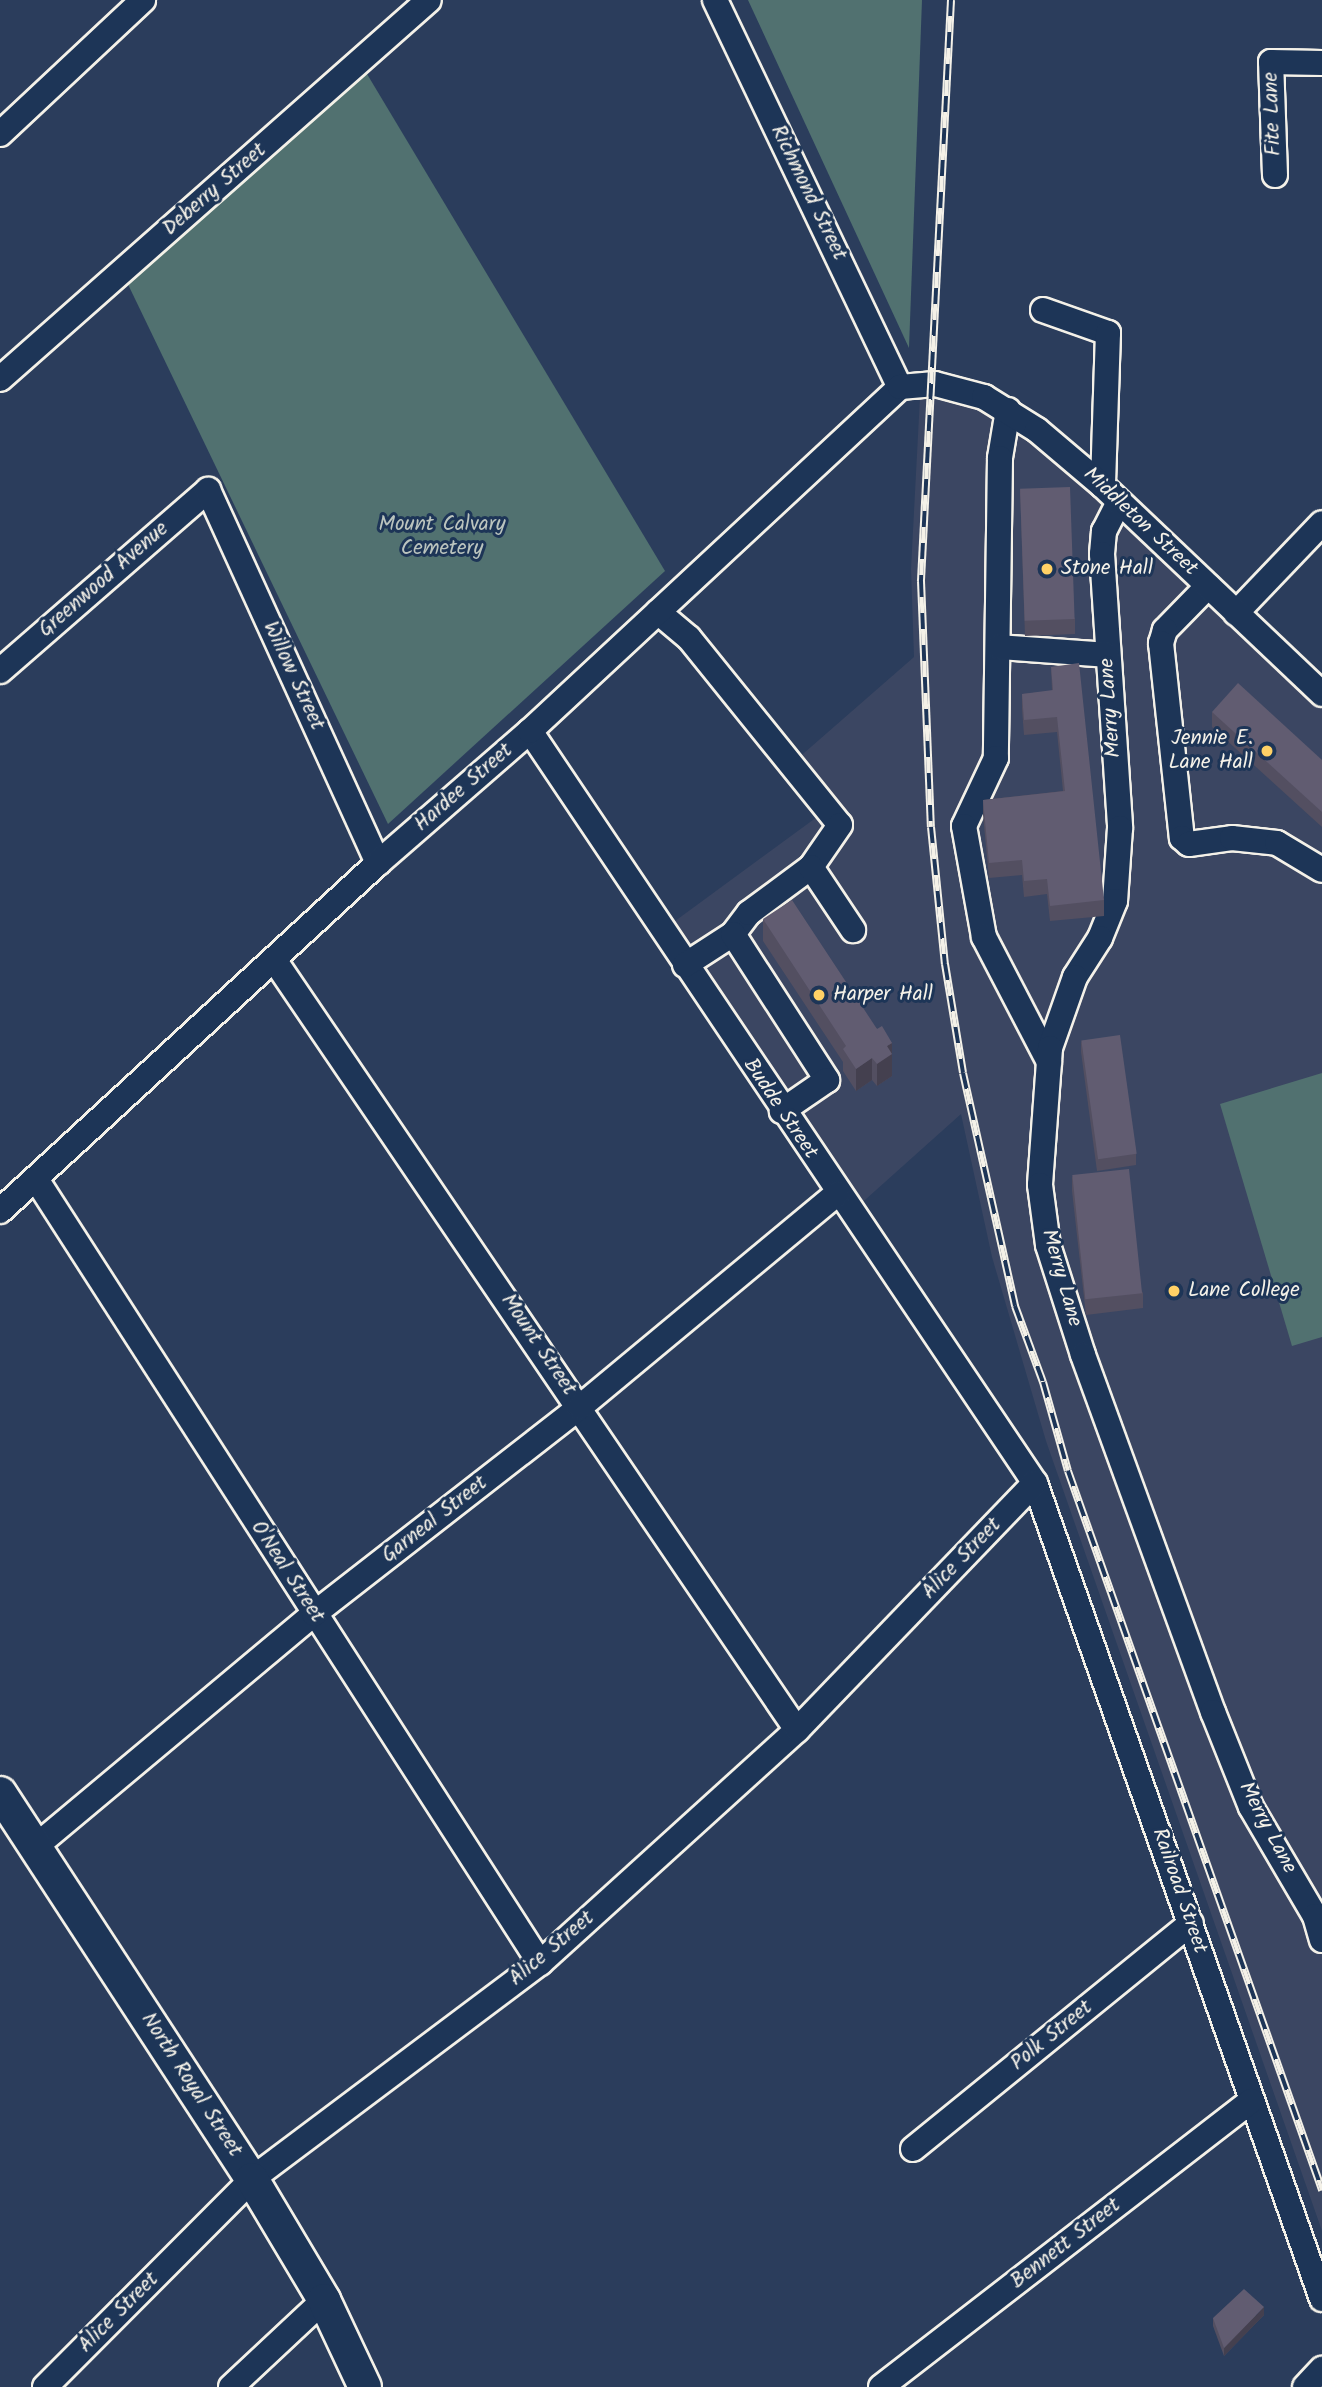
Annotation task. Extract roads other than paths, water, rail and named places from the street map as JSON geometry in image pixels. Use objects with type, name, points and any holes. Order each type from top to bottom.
[{"type":"main road","name":"North Royal Street","points":[[0,1793],[252,2179],[324,2300],[365,2387]]},
{"type":"street","points":[[0,134],[144,0]]},
{"type":"street","name":"Deberry Street","points":[[0,379],[429,0]]},
{"type":"street","name":"Richmond Street","points":[[715,0],[900,387]]},
{"type":"street","name":"Fite Lane","points":[[1275,175],[1271,62],[1322,63]]},
{"type":"street","points":[[1043,310],[1108,333],[1111,494]]},
{"type":"street","name":"Middleton Street","points":[[900,387],[935,384],[985,397],[1008,410],[1111,494],[1322,694]]},
{"type":"street","name":"Hardee Street","points":[[0,1211],[275,961],[378,863],[530,731],[900,387]]},
{"type":"street","points":[[1008,410],[1000,458],[996,758],[964,826],[967,864],[984,937],[1049,1062]]},
{"type":"street","name":"Greenwood Avenue","points":[[0,671],[208,489]]},
{"type":"street","name":"Willow Street","points":[[208,489],[378,863]]},
{"type":"street","name":"Merry Lane","points":[[1111,494],[1104,531],[1107,655],[1120,828],[1115,901],[1100,937],[1075,977],[1049,1062],[1040,1185],[1048,1245],[1133,1495],[1251,1807],[1318,1913],[1322,1940]]},
{"type":"street","points":[[1236,613],[1322,523]]},
{"type":"street","points":[[1208,586],[1165,631],[1161,643],[1182,838],[1189,844],[1232,838],[1277,843],[1322,870]]},
{"type":"street","points":[[658,612],[689,638],[840,825],[811,867],[749,913],[733,934],[685,965]]},
{"type":"street","points":[[999,647],[1107,655]]},
{"type":"street","name":"Budde Street","points":[[530,731],[837,1194],[1035,1483]]},
{"type":"street","points":[[811,867],[853,930]]},
{"type":"street","points":[[733,934],[827,1080],[782,1111]]},
{"type":"street","name":"Mount Street","points":[[275,961],[797,1730]]},
{"type":"street","name":"O'Neal Street","points":[[36,1179],[540,1964]]},
{"type":"street","name":"Garneal Street","points":[[35,1847],[314,1614],[580,1407],[837,1194]]},
{"type":"street","name":"Alice Street","points":[[45,2387],[252,2179],[540,1964],[797,1730],[1035,1483]]},
{"type":"street","name":"Railroad Street","points":[[1035,1483],[1322,2299]]},
{"type":"street","name":"Polk Street","points":[[914,2149],[1191,1923]]},
{"type":"street","name":"Bennett Street","points":[[881,2387],[1251,2101]]},
{"type":"street","points":[[231,2387],[324,2300]]},
{"type":"street","points":[[1305,2387],[1322,2369]]},
{"type":"railway","points":[[951,0],[921,581],[931,827],[945,964],[963,1073],[1015,1306],[1043,1382],[1068,1471],[1322,2190]]},
{"type":"place","name":"Stone Hall","points":[[1047,569]]},
{"type":"place","name":"Jennie E. Lane Hall","points":[[1267,751]]},
{"type":"place","name":"Harper Hall","points":[[819,995]]},
{"type":"place","name":"Lane College","points":[[1174,1291]]},
{"type":"park label","name":"Mount Calvary Cemetery","points":[[442,537]]}]
